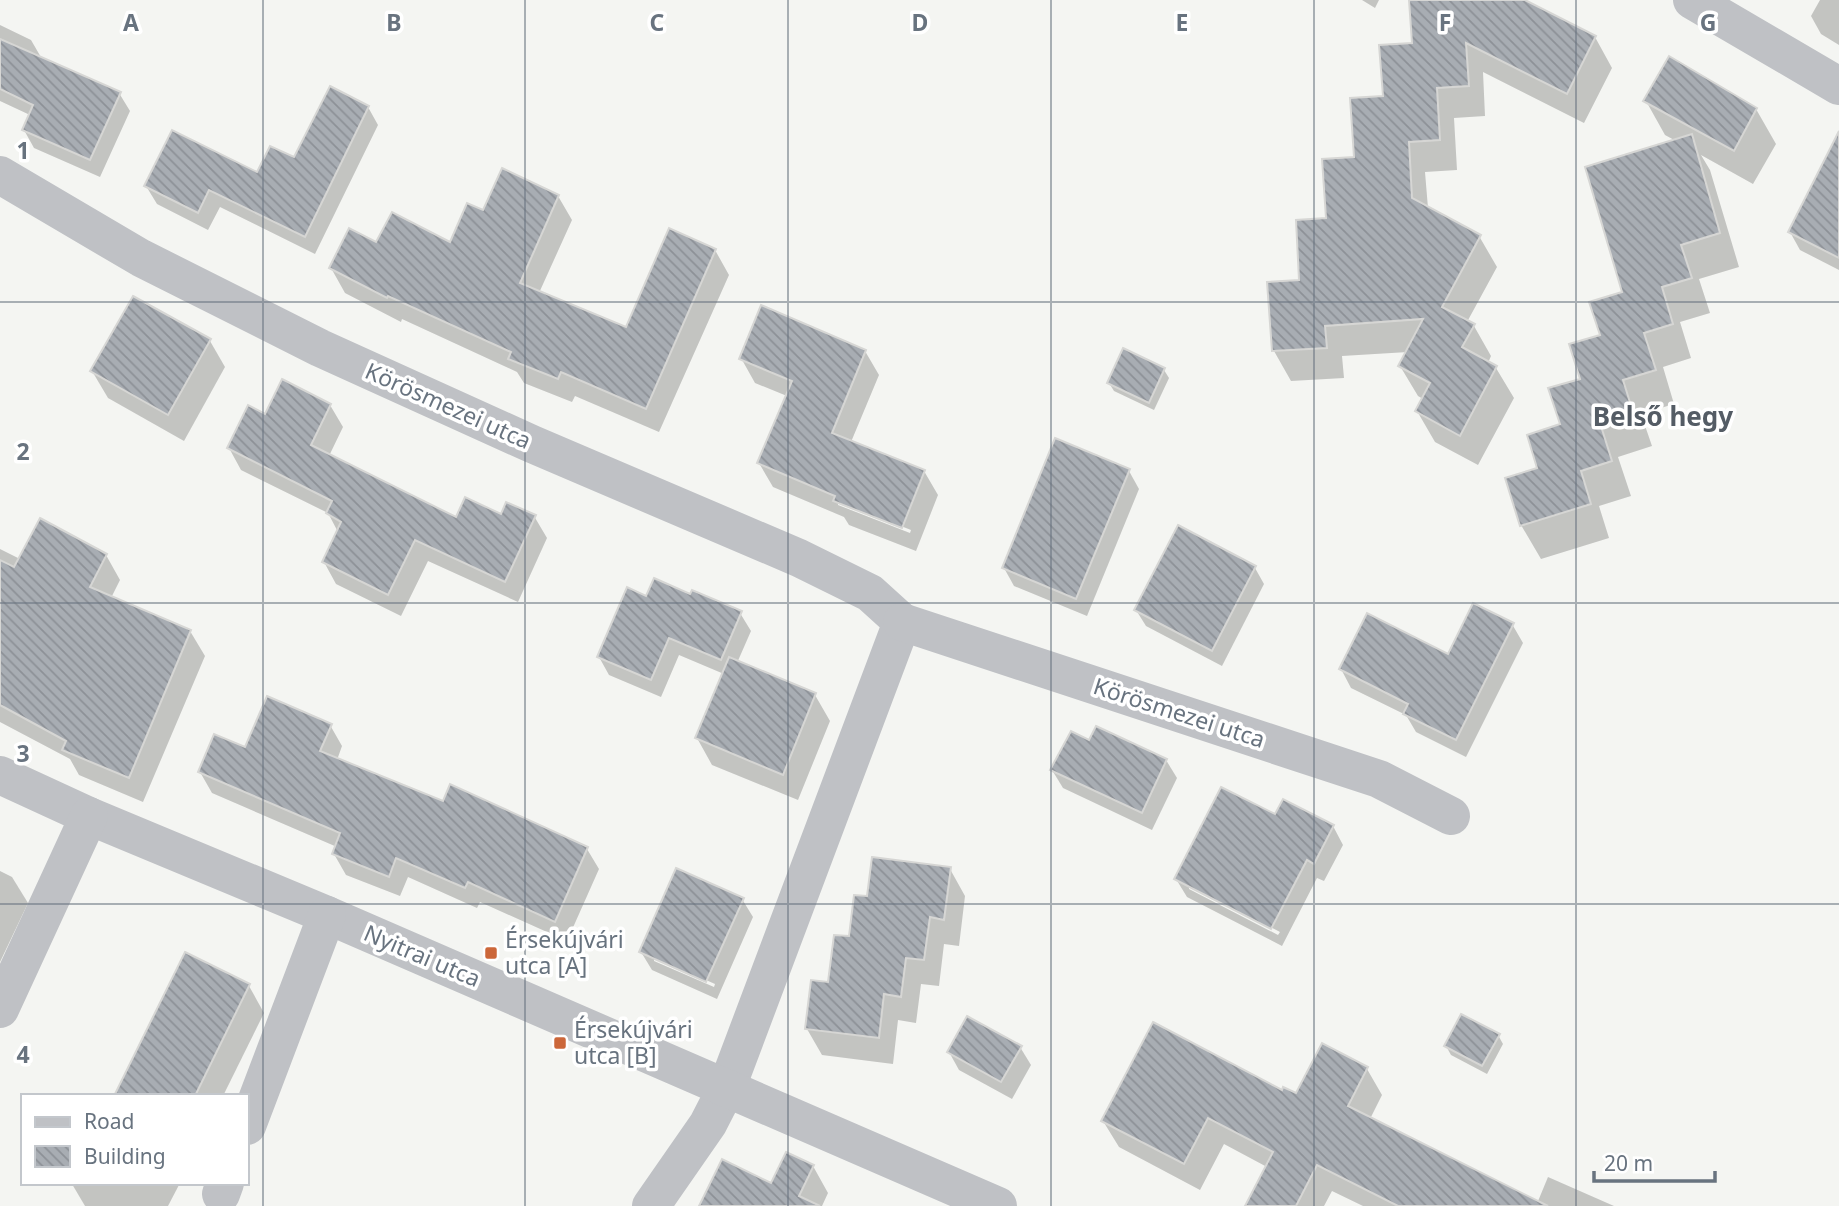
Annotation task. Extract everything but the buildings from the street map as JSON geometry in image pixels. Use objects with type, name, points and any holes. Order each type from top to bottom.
[{"type":"street","points":[[1692,0],[1740,13],[1839,86]]},
{"type":"street","name":"Körösmezei utca","points":[[0,175],[142,258],[320,348],[531,444],[799,558],[870,593],[902,622],[1378,779],[1451,816]]},
{"type":"street","points":[[651,1206],[708,1124],[727,1087],[902,622]]},
{"type":"street","name":"Nyitrai utca","points":[[0,775],[89,816],[327,915],[998,1206]]},
{"type":"street","points":[[0,1009],[89,816]]},
{"type":"street","points":[[248,1123],[327,915]]},
{"type":"place","name":"Érsekújvári utca [A]","points":[[491,953]]},
{"type":"place","name":"Érsekújvári utca [B]","points":[[560,1043]]},
{"type":"district","name":"Belső hegy","points":[[1663,417]]}]
